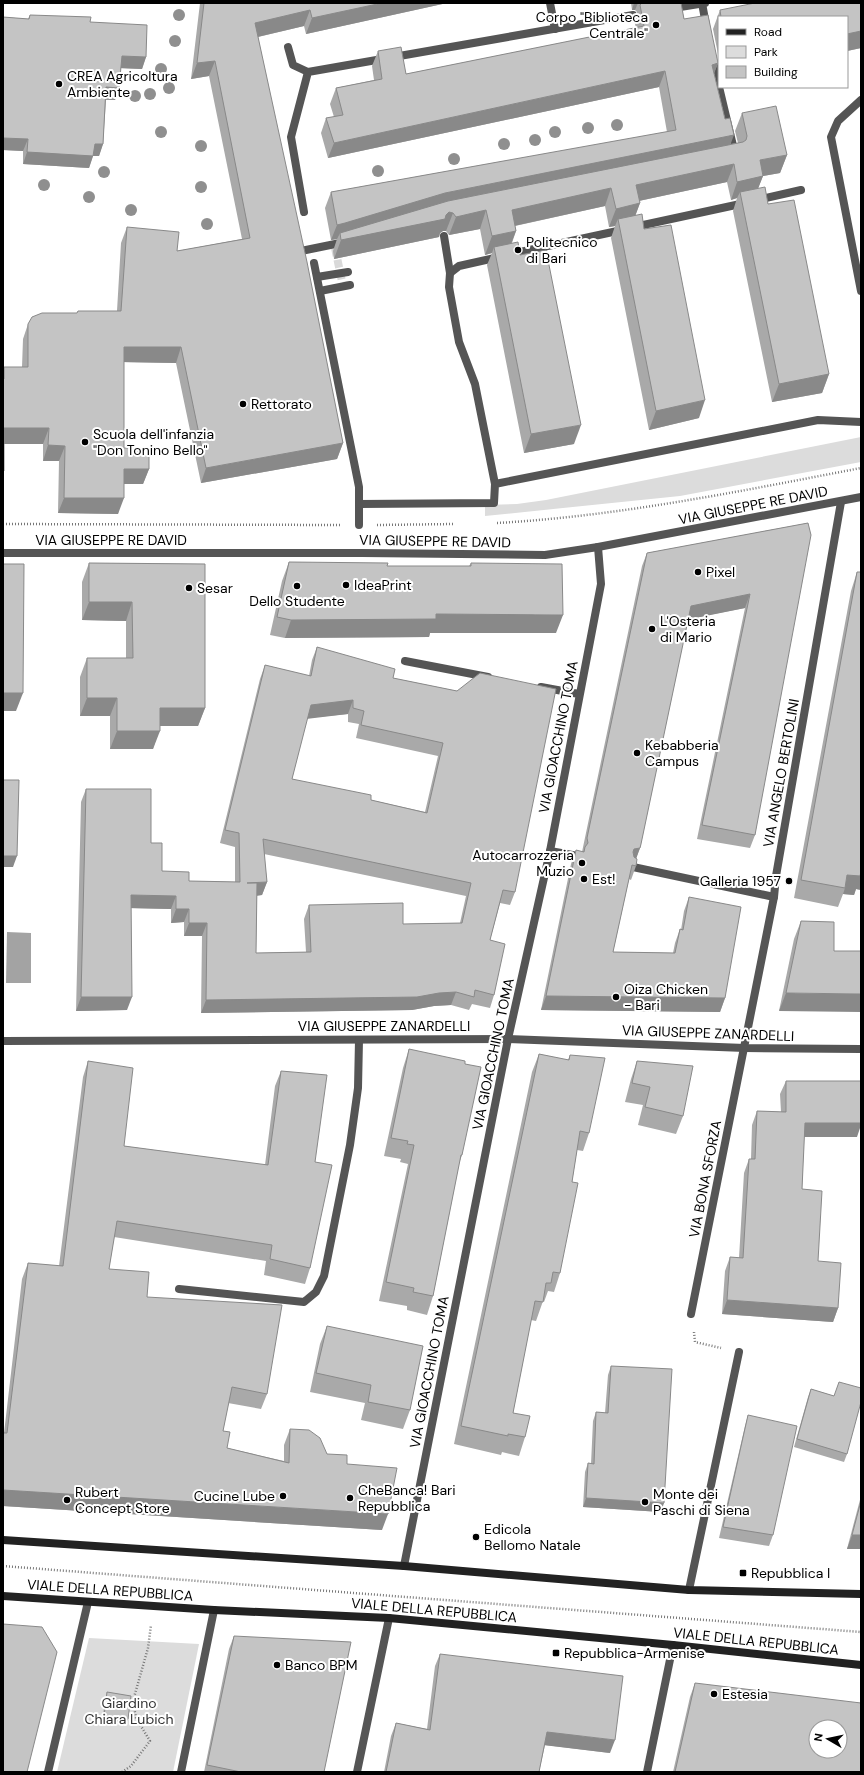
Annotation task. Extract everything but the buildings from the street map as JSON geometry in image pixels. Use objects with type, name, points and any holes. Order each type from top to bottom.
[{"type":"main road","points":[[3,1540],[404,1566],[689,1590],[861,1594]]},
{"type":"main road","name":"VIALE DELLA REPUBBLICA","points":[[3,1596],[214,1610],[389,1618],[673,1645],[861,1665]]},
{"type":"street","points":[[550,3],[555,29]]},
{"type":"street","points":[[674,8],[703,3],[709,36]]},
{"type":"street","points":[[288,48],[293,65],[308,72],[633,15]]},
{"type":"street","points":[[712,50],[718,81]]},
{"type":"street","points":[[304,212],[291,137],[308,72]]},
{"type":"street","points":[[719,88],[735,155],[727,156]]},
{"type":"street","points":[[861,100],[838,121],[831,137],[861,291]]},
{"type":"street","points":[[450,273],[459,266],[801,190]]},
{"type":"street","points":[[359,504],[494,503],[495,484],[475,384],[459,342],[449,287],[450,273],[444,236]]},
{"type":"street","points":[[301,251],[341,244],[356,239]]},
{"type":"street","points":[[314,263],[360,487],[359,525]]},
{"type":"street","points":[[317,277],[348,272]]},
{"type":"street","points":[[320,291],[350,284]]},
{"type":"street","points":[[495,484],[818,420],[861,422]]},
{"type":"street","name":"VIA GIUSEPPE RE DAVID","points":[[3,553],[362,553],[545,555],[598,548],[861,497]]},
{"type":"street","name":"VIA ANGELO BERTOLINI","points":[[745,1048],[774,897],[776,876],[841,502]]},
{"type":"street","name":"VIA GIOACCHINO TOMA","points":[[404,1566],[508,1039],[550,851],[601,584],[598,548]]},
{"type":"street","points":[[405,661],[497,678]]},
{"type":"street","points":[[535,685],[579,694]]},
{"type":"street","points":[[550,851],[578,856]]},
{"type":"street","points":[[633,867],[774,897]]},
{"type":"street","name":"VIA GIUSEPPE ZANARDELLI","points":[[3,1041],[508,1039],[745,1048],[861,1049]]},
{"type":"street","points":[[179,1289],[304,1302],[316,1292],[324,1276],[350,1145],[358,1088],[359,1040]]},
{"type":"street","name":"VIA BONA SFORZA","points":[[691,1314],[745,1048]]},
{"type":"street","points":[[689,1590],[739,1352]]},
{"type":"street","points":[[48,1772],[88,1602]]},
{"type":"street","points":[[181,1772],[214,1610]]},
{"type":"street","points":[[357,1772],[389,1618]]},
{"type":"street","points":[[648,1772],[673,1645]]},
{"type":"path","points":[[691,1314],[695,1342],[739,1352]]},
{"type":"path","name":"VIALE DELLA REPUBBLICA","points":[[3,1566],[861,1632]]},
{"type":"path","points":[[122,1772],[131,1766],[150,1741],[136,1718],[133,1701],[148,1648],[154,1606]]},
{"type":"green space","points":[[861,437],[861,462],[680,496],[485,516],[485,505],[517,504],[546,500]]},
{"type":"green space","name":"Giardino Chiara Lubich","points":[[89,1638],[199,1644],[173,1772],[57,1772]]},
{"type":"shaded area","points":[[7,932],[31,933],[31,983],[6,983]]},
{"type":"tunnel","points":[[335,248],[343,286],[350,285]]},
{"type":"place","name":"Corpo \"Biblioteca Centrale\"","points":[[656,25]]},
{"type":"place","name":"CREA Agricoltura Ambiente","points":[[59,84]]},
{"type":"place","name":"Politecnico di Bari","points":[[518,250]]},
{"type":"place","name":"Rettorato","points":[[243,404]]},
{"type":"place","name":"Scuola dell'infanzia \"Don Tonino Bello\"","points":[[85,442]]},
{"type":"place","name":"Pixel","points":[[698,572]]},
{"type":"place","name":"IdeaPrint","points":[[346,585]]},
{"type":"place","name":"Dello Studente","points":[[297,586]]},
{"type":"place","name":"Sesar","points":[[189,588]]},
{"type":"place","name":"L'Osteria di Mario","points":[[652,629]]},
{"type":"place","name":"Kebabberia Campus","points":[[637,753]]},
{"type":"place","name":"Autocarrozzeria Muzio","points":[[582,863]]},
{"type":"place","name":"Est!","points":[[584,879]]},
{"type":"place","name":"Galleria 1957","points":[[789,881]]},
{"type":"place","name":"Oiza Chicken - Bari","points":[[616,997]]},
{"type":"place","name":"Cucine Lube","points":[[283,1496]]},
{"type":"place","name":"CheBanca! Bari Repubblica","points":[[350,1498]]},
{"type":"place","name":"Rubert Concept Store","points":[[67,1500]]},
{"type":"place","name":"Monte dei Paschi di Siena","points":[[645,1502]]},
{"type":"place","name":"Edicola Bellomo Natale","points":[[476,1537]]},
{"type":"place","name":"Repubblica I","points":[[743,1573]]},
{"type":"place","name":"Repubblica-Armenise","points":[[556,1653]]},
{"type":"place","name":"Banco BPM","points":[[277,1665]]},
{"type":"place","name":"Estesia","points":[[714,1694]]}]
